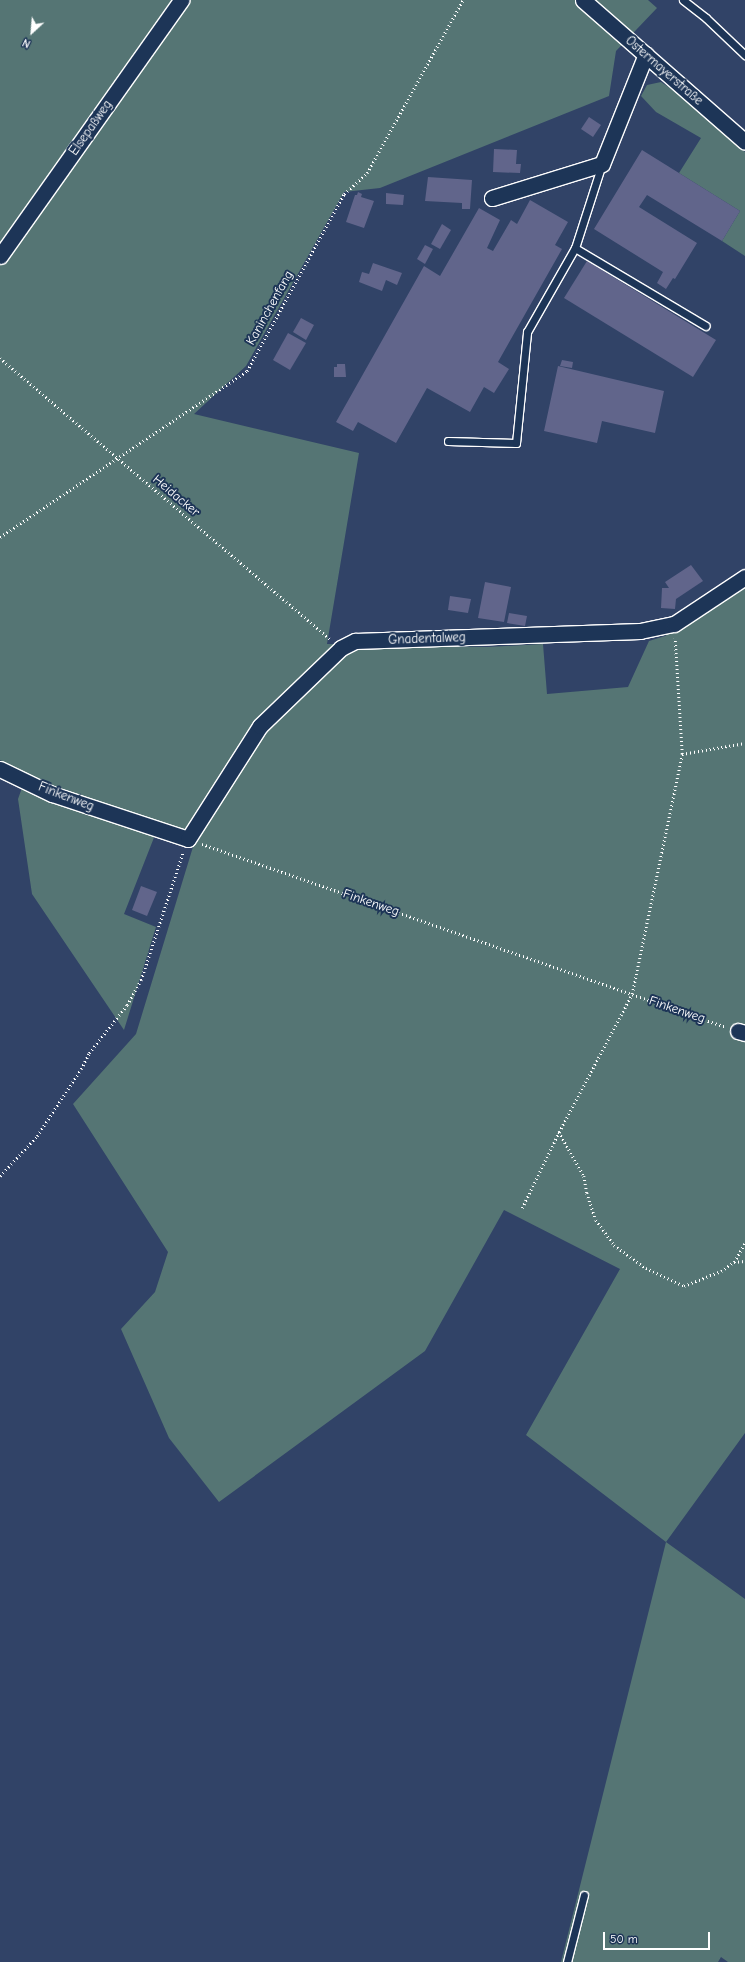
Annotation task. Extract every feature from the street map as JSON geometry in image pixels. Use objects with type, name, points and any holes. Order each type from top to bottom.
[{"type":"street","name":"Elsepaßweg","points":[[0,256],[181,0]]},
{"type":"street","name":"Ostermayerstraße","points":[[583,0],[745,142]]},
{"type":"street","points":[[492,198],[602,164],[646,54]]},
{"type":"street","name":"Gnadentalweg","points":[[188,839],[260,726],[341,648],[355,641],[640,631],[674,624],[745,577]]},
{"type":"street","name":"Finkenweg","points":[[0,769],[52,794],[188,839]]},
{"type":"lane","points":[[683,0],[706,18],[745,55]]},
{"type":"lane","points":[[448,441],[516,443],[527,332],[575,248],[602,164]]},
{"type":"lane","points":[[575,248],[706,326]]},
{"type":"lane","points":[[567,1962],[584,1895]]},
{"type":"path","name":"Kaninchenfang","points":[[0,537],[247,371],[344,194],[367,173],[463,0]]},
{"type":"path","name":"Heidacker","points":[[0,358],[341,648]]},
{"type":"path","points":[[522,1208],[559,1132],[632,994],[682,754],[674,624]]},
{"type":"path","points":[[682,754],[745,743]]},
{"type":"path","points":[[0,1176],[37,1136],[81,1069],[89,1053],[127,1005],[141,980],[188,839]]},
{"type":"path","name":"Finkenweg","points":[[188,839],[741,1032]]},
{"type":"path","points":[[559,1132],[584,1176],[587,1193],[596,1220],[614,1245],[646,1268],[684,1286],[721,1271],[734,1262],[745,1243]]},
{"type":"path","points":[[734,1262],[745,1262]]},
{"type":"green space","points":[[0,0],[648,0],[657,8],[616,51],[609,96],[380,188],[344,192],[246,366],[194,414],[359,453],[327,644],[487,647],[543,644],[547,694],[628,687],[649,641],[665,636],[745,586],[745,1433],[666,1542],[526,1435],[620,1269],[504,1210],[425,1351],[219,1502],[169,1438],[121,1329],[155,1292],[168,1252],[73,1104],[136,1034],[196,837],[47,784],[0,760]]},
{"type":"green space","points":[[661,82],[679,94],[745,152],[745,256],[722,241],[740,211],[679,173],[701,138],[656,112],[641,96],[647,85]]},
{"type":"green space","points":[[23,785],[155,835],[124,914],[156,927],[124,1030],[32,894],[18,799]]},
{"type":"green space","points":[[666,1542],[745,1599],[745,1962],[728,1962],[721,1957],[718,1962],[561,1962]]},
{"type":"building","points":[[589,117],[601,125],[593,137],[581,129]]},
{"type":"building","points":[[494,149],[517,150],[516,164],[521,164],[520,173],[493,172]]},
{"type":"building","points":[[642,150],[740,211],[722,241],[647,195],[639,207],[697,243],[675,279],[673,278],[666,289],[657,283],[663,272],[594,229]]},
{"type":"building","points":[[428,177],[472,180],[470,209],[462,209],[462,203],[425,201]]},
{"type":"building","points":[[358,192],[362,194],[361,197],[374,201],[364,228],[346,222],[355,195],[357,195]]},
{"type":"building","points":[[386,193],[404,195],[403,205],[386,204]]},
{"type":"building","points":[[530,200],[568,222],[555,245],[562,249],[498,362],[509,369],[494,393],[484,387],[470,412],[427,388],[396,443],[358,422],[353,431],[336,422],[424,266],[440,276],[479,208],[500,220],[487,248],[493,251],[511,220],[517,224]]},
{"type":"building","points":[[442,224],[451,230],[440,249],[431,244]]},
{"type":"building","points":[[425,245],[433,249],[425,264],[417,259]]},
{"type":"building","points":[[587,261],[716,340],[693,377],[564,298]]},
{"type":"building","points":[[373,263],[402,273],[397,285],[386,280],[382,291],[359,282],[362,272],[369,274]]},
{"type":"building","points":[[301,318],[314,325],[306,340],[293,332]]},
{"type":"building","points":[[288,333],[306,343],[290,370],[273,360]]},
{"type":"building","points":[[562,360],[573,362],[572,368],[560,366]]},
{"type":"building","points":[[337,364],[345,364],[346,377],[334,377],[334,367],[337,367]]},
{"type":"building","points":[[558,366],[664,391],[655,433],[602,421],[597,443],[544,431]]},
{"type":"building","points":[[691,565],[703,581],[676,599],[675,609],[661,608],[662,588],[669,588],[665,582]]},
{"type":"building","points":[[485,582],[511,587],[504,622],[478,618]]},
{"type":"building","points":[[450,596],[471,599],[468,613],[448,610]]},
{"type":"building","points":[[509,613],[527,616],[525,626],[507,623]]},
{"type":"building","points":[[141,886],[157,892],[147,916],[132,910]]}]
